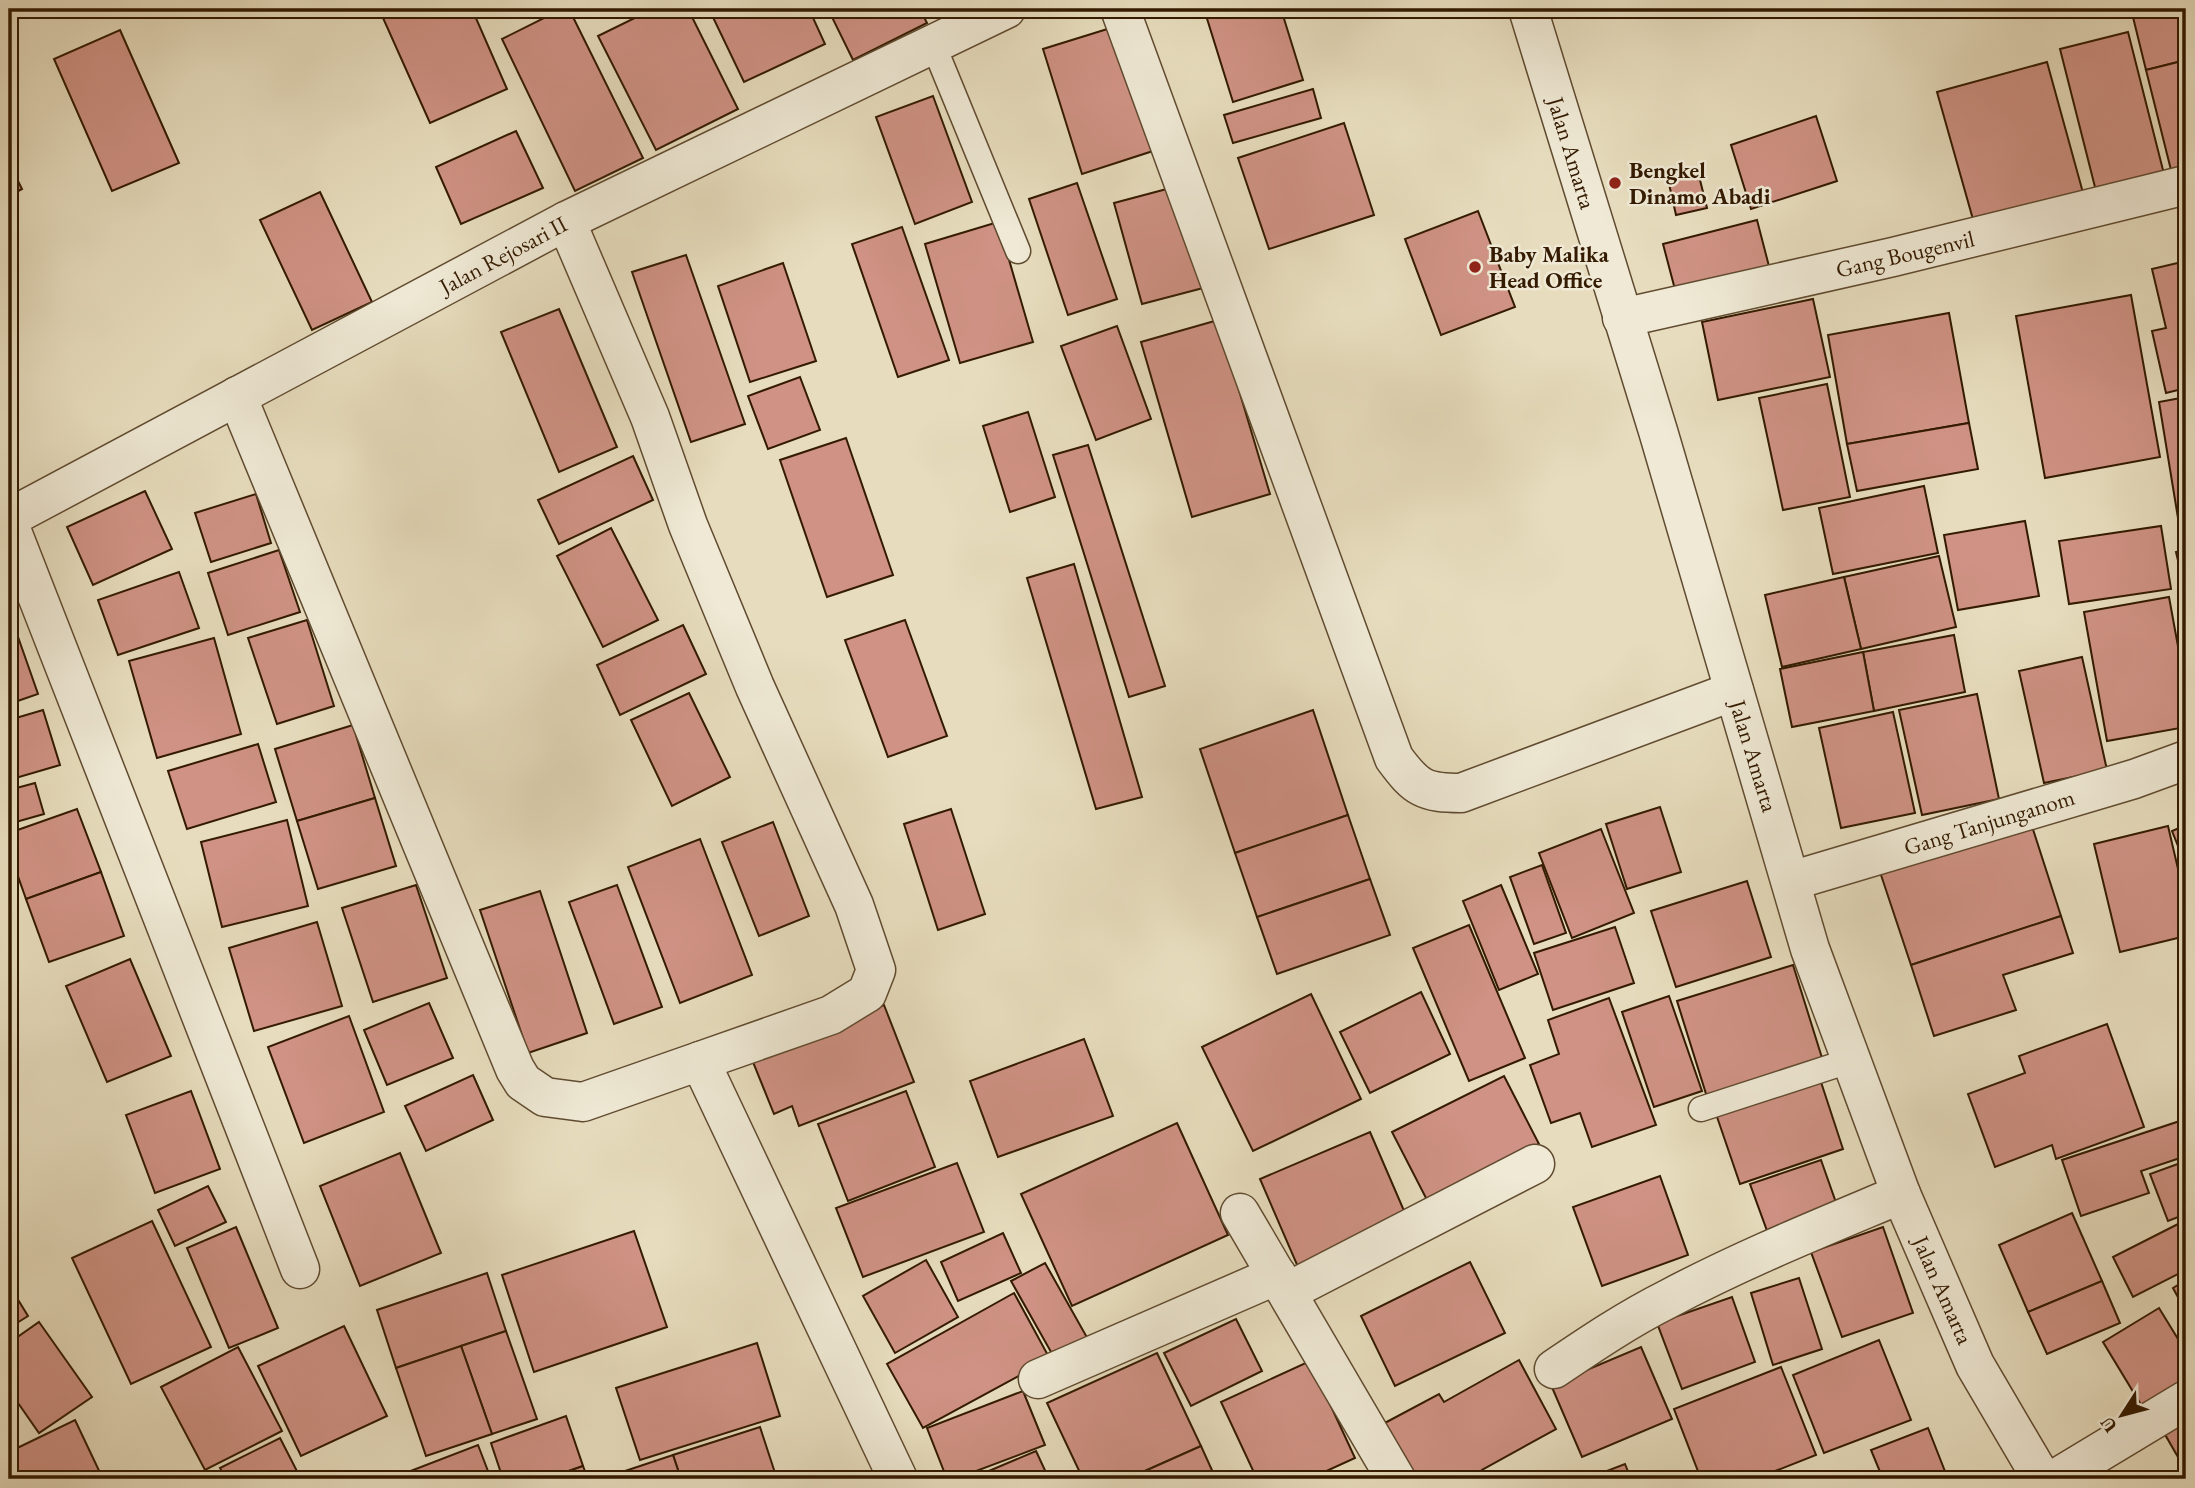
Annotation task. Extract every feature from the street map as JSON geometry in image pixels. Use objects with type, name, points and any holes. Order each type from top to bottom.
[{"type":"street","name":"Jalan Rejosari II","points":[[9,518],[566,221],[1006,9]]},
{"type":"street","points":[[1120,9],[1394,758],[1410,780],[1435,793],[1461,793],[1734,691]]},
{"type":"street","name":"Jalan Amarta","points":[[1528,9],[1658,431],[1810,949],[1901,1195],[1975,1365],[2042,1479]]},
{"type":"street","name":"Gang Bougenvil","points":[[1622,318],[1893,257],[2186,185]]},
{"type":"street","points":[[237,396],[515,1069],[523,1082],[545,1097],[583,1102],[831,1015],[867,993],[876,970],[854,905],[755,687],[688,525],[650,417],[566,221]]},
{"type":"street","points":[[9,524],[300,1269]]},
{"type":"street","name":"Gang Tanjunganom","points":[[1791,881],[2134,779],[2186,760]]},
{"type":"street","points":[[700,1061],[898,1479]]},
{"type":"street","points":[[1038,1379],[1282,1284],[1535,1164]]},
{"type":"street","points":[[1554,1369],[1600,1338],[1698,1283],[1763,1252],[1901,1195]]},
{"type":"street","points":[[1240,1213],[1396,1479]]},
{"type":"street","points":[[2056,1479],[2186,1400]]},
{"type":"lane","points":[[933,44],[1018,251]]},
{"type":"lane","points":[[1701,1109],[1852,1060]]},
{"type":"building","points":[[379,9],[472,9],[507,89],[430,123]]},
{"type":"building","points":[[562,9],[569,9],[643,158],[575,191],[502,39]]},
{"type":"building","points":[[653,9],[688,9],[738,109],[656,150],[598,36]]},
{"type":"building","points":[[709,9],[809,9],[825,44],[744,82]]},
{"type":"building","points":[[828,9],[920,9],[927,23],[853,60]]},
{"type":"building","points":[[1204,9],[1281,9],[1303,80],[1233,102]]},
{"type":"building","points":[[2131,9],[2186,9],[2186,60],[2146,70]]},
{"type":"building","points":[[1117,26],[1156,150],[1082,174],[1043,49]]},
{"type":"building","points":[[120,30],[179,163],[112,191],[54,59]]},
{"type":"building","points":[[2128,32],[2164,174],[2096,191],[2060,49]]},
{"type":"building","points":[[2186,60],[2186,170],[2172,174],[2146,70]]},
{"type":"building","points":[[2047,62],[2085,200],[1976,230],[1937,92]]},
{"type":"building","points":[[1313,89],[1321,118],[1233,143],[1224,115]]},
{"type":"building","points":[[933,96],[972,202],[915,224],[876,117]]},
{"type":"building","points":[[1816,116],[1837,181],[1751,209],[1731,145]]},
{"type":"building","points":[[1344,123],[1374,215],[1269,249],[1238,158]]},
{"type":"building","points":[[516,131],[543,188],[461,224],[436,167]]},
{"type":"building","points":[[9,163],[22,189],[9,196]]},
{"type":"building","points":[[1697,168],[1707,208],[1676,215],[1667,175]]},
{"type":"building","points":[[1077,183],[1117,299],[1068,315],[1029,199]]},
{"type":"building","points":[[1178,186],[1207,287],[1142,304],[1114,203]]},
{"type":"building","points":[[320,192],[372,302],[312,330],[260,220]]},
{"type":"building","points":[[1478,211],[1515,307],[1441,335],[1405,239]]},
{"type":"building","points":[[1757,220],[1771,274],[1677,297],[1663,244]]},
{"type":"building","points":[[998,222],[1033,342],[960,363],[925,244]]},
{"type":"building","points":[[902,227],[949,360],[898,377],[852,244]]},
{"type":"building","points":[[686,255],[745,424],[691,442],[632,272]]},
{"type":"building","points":[[2186,261],[2186,388],[2166,393],[2152,331],[2166,328],[2152,269]]},
{"type":"building","points":[[783,263],[816,361],[750,382],[718,286]]},
{"type":"building","points":[[2131,295],[2160,457],[2045,478],[2016,316]]},
{"type":"building","points":[[1813,299],[1830,377],[1718,400],[1702,322]]},
{"type":"building","points":[[559,309],[617,447],[559,472],[501,332]]},
{"type":"building","points":[[1949,313],[1969,423],[1847,444],[1828,335]]},
{"type":"building","points":[[1218,320],[1270,494],[1192,517],[1141,342]]},
{"type":"building","points":[[1117,326],[1151,419],[1096,440],[1061,346]]},
{"type":"building","points":[[800,377],[820,430],[768,449],[748,396]]},
{"type":"building","points":[[1827,384],[1850,497],[1783,510],[1759,398]]},
{"type":"building","points":[[2186,397],[2186,516],[2178,518],[2159,402]]},
{"type":"building","points":[[1028,412],[1055,497],[1010,512],[983,426]]},
{"type":"building","points":[[1969,423],[1978,469],[1857,491],[1847,444]]},
{"type":"building","points":[[846,438],[893,575],[827,597],[780,460]]},
{"type":"building","points":[[1088,445],[1165,686],[1129,697],[1053,455]]},
{"type":"building","points":[[633,456],[653,500],[559,544],[538,500]]},
{"type":"building","points":[[1924,486],[1938,553],[1833,574],[1819,508]]},
{"type":"building","points":[[145,491],[172,549],[93,585],[67,527]]},
{"type":"building","points":[[256,494],[271,543],[211,562],[195,513]]},
{"type":"building","points":[[2025,521],[2039,596],[1958,610],[1944,535]]},
{"type":"building","points":[[2161,526],[2171,589],[2069,604],[2059,541]]},
{"type":"building","points":[[611,528],[658,620],[603,647],[557,556]]},
{"type":"building","points":[[279,550],[300,612],[228,635],[208,573]]},
{"type":"building","points":[[2186,550],[2186,595],[2176,552]]},
{"type":"building","points":[[1939,556],[1956,627],[1861,649],[1844,577]]},
{"type":"building","points":[[1074,564],[1142,797],[1096,809],[1027,578]]},
{"type":"building","points":[[179,572],[199,628],[118,655],[98,600]]},
{"type":"building","points":[[1844,577],[1861,649],[1782,667],[1765,595]]},
{"type":"building","points":[[2169,597],[2186,690],[2186,727],[2107,741],[2084,612]]},
{"type":"building","points":[[307,620],[334,706],[277,724],[248,638]]},
{"type":"building","points":[[905,620],[947,736],[888,757],[845,640]]},
{"type":"building","points":[[683,625],[706,674],[620,715],[597,665]]},
{"type":"building","points":[[17,634],[38,694],[9,704],[9,637]]},
{"type":"building","points":[[1954,635],[1965,692],[1874,711],[1863,652]]},
{"type":"building","points":[[214,638],[241,734],[157,758],[129,661]]},
{"type":"building","points":[[1863,652],[1874,711],[1792,727],[1780,669]]},
{"type":"building","points":[[2082,657],[2107,770],[2044,783],[2019,671]]},
{"type":"building","points":[[689,693],[730,777],[672,806],[631,720]]},
{"type":"building","points":[[1977,694],[1999,799],[1922,815],[1899,710]]},
{"type":"building","points":[[43,710],[60,765],[9,780],[9,720]]},
{"type":"building","points":[[1313,710],[1348,815],[1235,853],[1200,749]]},
{"type":"building","points":[[1893,712],[1915,813],[1841,828],[1819,728]]},
{"type":"building","points":[[353,725],[375,798],[297,821],[275,749]]},
{"type":"building","points":[[258,744],[276,802],[187,829],[168,771]]},
{"type":"building","points":[[35,783],[44,814],[9,824],[9,790]]},
{"type":"building","points":[[375,798],[396,866],[318,889],[297,821]]},
{"type":"building","points":[[1660,807],[1681,872],[1627,889],[1606,824]]},
{"type":"building","points":[[77,809],[101,872],[26,899],[9,851],[9,833]]},
{"type":"building","points":[[951,809],[985,914],[938,930],[904,824]]},
{"type":"building","points":[[1348,815],[1370,879],[1257,917],[1235,853]]},
{"type":"building","points":[[2029,817],[2061,916],[1911,965],[1878,866]]},
{"type":"building","points":[[287,820],[308,906],[222,927],[201,842]]},
{"type":"building","points":[[773,822],[809,916],[759,936],[722,842]]},
{"type":"building","points":[[2186,825],[2186,866],[2172,831]]},
{"type":"building","points":[[2168,826],[2186,903],[2186,936],[2120,952],[2094,844]]},
{"type":"building","points":[[1601,829],[1634,913],[1572,938],[1539,853]]},
{"type":"building","points":[[700,839],[752,975],[680,1003],[628,867]]},
{"type":"building","points":[[1542,865],[1566,933],[1534,944],[1510,877]]},
{"type":"building","points":[[101,872],[124,936],[49,962],[26,899]]},
{"type":"building","points":[[1370,879],[1390,935],[1277,974],[1257,917]]},
{"type":"building","points":[[1747,881],[1771,957],[1676,987],[1651,911]]},
{"type":"building","points":[[416,885],[447,978],[373,1002],[342,908]]},
{"type":"building","points":[[617,885],[662,1007],[614,1024],[569,902]]},
{"type":"building","points":[[1501,885],[1538,974],[1499,990],[1463,901]]},
{"type":"building","points":[[540,891],[587,1033],[528,1053],[480,910]]},
{"type":"building","points":[[2061,916],[2073,953],[2003,975],[2016,1010],[1934,1036],[1911,965]]},
{"type":"building","points":[[317,922],[342,1006],[254,1031],[229,948]]},
{"type":"building","points":[[1469,925],[1525,1058],[1469,1081],[1413,948]]},
{"type":"building","points":[[1615,927],[1634,983],[1553,1010],[1534,953]]},
{"type":"building","points":[[130,959],[171,1056],[107,1082],[66,986]]},
{"type":"building","points":[[1793,965],[1823,1061],[1707,1097],[1677,1001]]},
{"type":"building","points":[[1421,992],[1450,1054],[1370,1093],[1340,1032]]},
{"type":"building","points":[[1311,994],[1361,1099],[1253,1151],[1202,1047]]},
{"type":"building","points":[[1669,996],[1702,1091],[1654,1107],[1622,1012]]},
{"type":"building","points":[[1609,998],[1656,1125],[1592,1147],[1580,1113],[1551,1123],[1530,1065],[1559,1054],[1548,1020]]},
{"type":"building","points":[[429,1003],[453,1058],[387,1085],[364,1030]]},
{"type":"building","points":[[884,1005],[914,1082],[799,1126],[792,1106],[774,1114],[751,1057]]},
{"type":"building","points":[[349,1016],[384,1112],[304,1143],[268,1047]]},
{"type":"building","points":[[2107,1024],[2144,1127],[2056,1159],[2052,1145],[1995,1167],[1968,1094],[2025,1073],[2019,1056]]},
{"type":"building","points":[[1084,1039],[1113,1116],[998,1157],[970,1081]]},
{"type":"building","points":[[473,1075],[493,1120],[426,1151],[405,1106]]},
{"type":"building","points":[[1504,1076],[1539,1144],[1427,1200],[1392,1132]]},
{"type":"building","points":[[1820,1079],[1843,1149],[1740,1184],[1716,1114]]},
{"type":"building","points":[[191,1091],[220,1169],[155,1193],[126,1115]]},
{"type":"building","points":[[906,1091],[935,1167],[848,1201],[818,1124]]},
{"type":"building","points":[[2186,1119],[2186,1156],[2141,1171],[2149,1193],[2081,1216],[2062,1160]]},
{"type":"building","points":[[1177,1123],[1228,1235],[1072,1306],[1021,1194]]},
{"type":"building","points":[[1370,1132],[1408,1220],[1298,1267],[1260,1179]]},
{"type":"building","points":[[400,1153],[441,1253],[360,1286],[320,1186]]},
{"type":"building","points":[[1821,1160],[1840,1214],[1770,1239],[1750,1184]]},
{"type":"building","points":[[2186,1161],[2186,1214],[2168,1221],[2150,1174]]},
{"type":"building","points":[[957,1163],[984,1232],[863,1277],[836,1208]]},
{"type":"building","points":[[1660,1176],[1688,1255],[1602,1286],[1573,1207]]},
{"type":"building","points":[[208,1186],[226,1222],[175,1246],[158,1210]]},
{"type":"building","points":[[2072,1213],[2102,1281],[2028,1312],[1999,1245]]},
{"type":"building","points":[[2186,1220],[2186,1270],[2133,1297],[2113,1257]]},
{"type":"building","points":[[152,1221],[211,1347],[131,1384],[72,1258]]},
{"type":"building","points":[[236,1227],[278,1328],[229,1348],[187,1248]]},
{"type":"building","points":[[1883,1227],[1913,1313],[1842,1337],[1811,1252]]},
{"type":"building","points":[[634,1231],[667,1327],[534,1372],[502,1275]]},
{"type":"building","points":[[1003,1233],[1021,1273],[958,1301],[941,1262]]},
{"type":"building","points":[[926,1260],[958,1317],[895,1353],[863,1296]]},
{"type":"building","points":[[1470,1262],[1505,1333],[1395,1386],[1361,1316]]},
{"type":"building","points":[[1045,1263],[1089,1341],[1055,1359],[1011,1281]]},
{"type":"building","points":[[487,1273],[506,1331],[396,1368],[377,1310]]},
{"type":"building","points":[[1799,1278],[1822,1349],[1773,1365],[1751,1293]]},
{"type":"building","points":[[2186,1280],[2186,1312],[2173,1288]]},
{"type":"building","points":[[2102,1281],[2120,1323],[2047,1354],[2028,1312]]},
{"type":"building","points":[[9,1285],[28,1316],[9,1328]]},
{"type":"building","points":[[1014,1293],[1050,1359],[923,1428],[887,1364]]},
{"type":"building","points":[[1732,1297],[1755,1362],[1682,1389],[1657,1323]]},
{"type":"building","points":[[2159,1308],[2186,1352],[2186,1381],[2143,1408],[2103,1342]]},
{"type":"building","points":[[1236,1319],[1262,1371],[1191,1406],[1164,1353]]},
{"type":"building","points":[[39,1322],[92,1397],[39,1433],[9,1390],[9,1343]]},
{"type":"building","points":[[344,1326],[387,1416],[301,1456],[258,1366]]},
{"type":"building","points":[[506,1331],[537,1419],[492,1434],[461,1346]]},
{"type":"building","points":[[1879,1340],[1911,1420],[1824,1453],[1793,1375]]},
{"type":"building","points":[[757,1343],[780,1416],[640,1460],[616,1388]]},
{"type":"building","points":[[461,1346],[492,1434],[426,1456],[396,1368]]},
{"type":"building","points":[[238,1347],[282,1431],[205,1470],[161,1387]]},
{"type":"building","points":[[1641,1347],[1672,1419],[1582,1457],[1551,1385]]},
{"type":"building","points":[[1157,1353],[1201,1446],[1127,1479],[1083,1479],[1047,1403]]},
{"type":"building","points":[[1519,1360],[1556,1429],[1482,1470],[1487,1479],[1410,1479],[1381,1425],[1439,1394],[1444,1402]]},
{"type":"building","points":[[1310,1361],[1355,1458],[1309,1479],[1257,1479],[1221,1402]]},
{"type":"building","points":[[1781,1367],[1816,1455],[1755,1479],[1701,1479],[1674,1409]]},
{"type":"building","points":[[1023,1391],[1045,1445],[955,1479],[947,1479],[927,1428]]},
{"type":"building","points":[[566,1416],[583,1466],[546,1479],[503,1479],[491,1443]]},
{"type":"building","points":[[2186,1418],[2186,1471],[2163,1431]]},
{"type":"building","points":[[75,1420],[103,1479],[9,1479],[9,1452]]},
{"type":"building","points":[[760,1427],[777,1479],[681,1479],[673,1455]]},
{"type":"building","points":[[1928,1428],[1948,1479],[1883,1479],[1871,1450]]},
{"type":"building","points":[[280,1438],[301,1479],[226,1479],[220,1468]]},
{"type":"building","points":[[478,1445],[491,1479],[402,1479],[400,1475]]},
{"type":"building","points":[[1201,1446],[1216,1479],[1127,1479]]},
{"type":"building","points":[[1036,1451],[1049,1479],[970,1479]]},
{"type":"building","points":[[673,1455],[681,1479],[601,1479]]},
{"type":"building","points":[[1625,1464],[1631,1479],[1586,1479]]},
{"type":"building","points":[[583,1466],[588,1479],[546,1479]]},
{"type":"place","name":"Bengkel Dinamo Abadi","points":[[1615,183]]},
{"type":"place","name":"Baby Malika Head Office","points":[[1475,267]]}]
